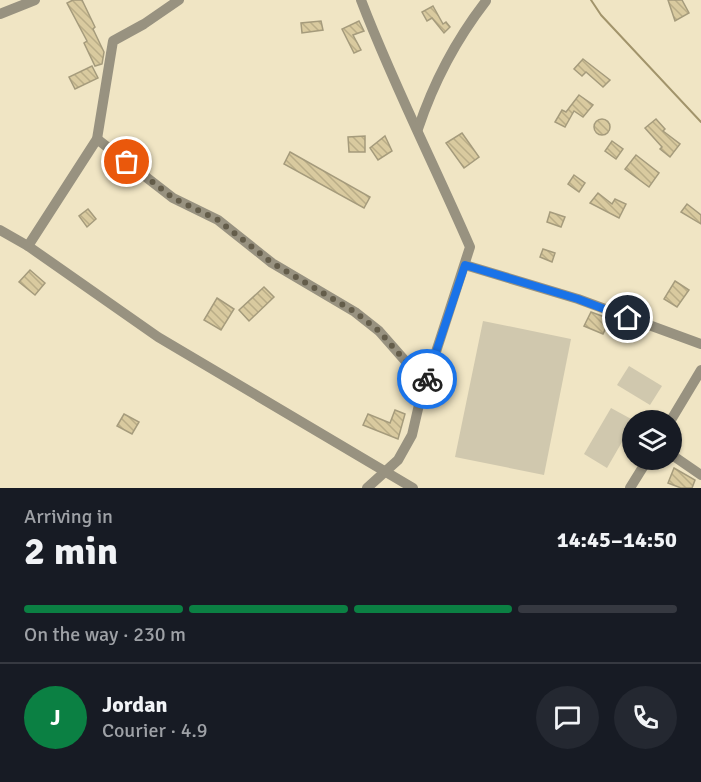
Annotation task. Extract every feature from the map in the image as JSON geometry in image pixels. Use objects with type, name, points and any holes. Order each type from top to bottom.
[{"type":"street","points":[[0,14],[35,0]]},
{"type":"street","points":[[28,246],[97,139],[113,41],[144,24],[179,0]]},
{"type":"street","points":[[361,0],[391,76],[418,129],[470,247],[406,448],[398,460],[367,488]]},
{"type":"street","points":[[418,129],[445,63],[460,35],[486,1]]},
{"type":"street","points":[[97,139],[173,198],[218,220],[272,263],[355,312],[379,331],[408,364],[421,396]]},
{"type":"street","points":[[0,230],[28,246],[158,337],[413,488]]},
{"type":"street","points":[[465,265],[578,299],[701,344]]},
{"type":"street","points":[[677,410],[701,370]]},
{"type":"street","points":[[682,462],[701,475]]},
{"type":"street","points":[[630,488],[641,470]]},
{"type":"shaded area","points":[[483,321],[571,339],[544,475],[455,457]]},
{"type":"shaded area","points":[[629,366],[662,386],[650,405],[617,385]]},
{"type":"shaded area","points":[[611,408],[622,414],[622,442],[607,468],[584,454]]},
{"type":"building","points":[[82,0],[95,27],[93,29],[104,52],[102,64],[95,66],[84,43],[87,41],[67,3]]},
{"type":"building","points":[[668,0],[682,0],[689,13],[675,21]]},
{"type":"building","points":[[433,6],[443,24],[446,22],[450,27],[444,33],[432,18],[427,21],[422,12]]},
{"type":"building","points":[[321,21],[323,30],[302,33],[301,23]]},
{"type":"building","points":[[359,21],[364,31],[353,35],[361,50],[354,53],[342,29]]},
{"type":"building","points":[[583,59],[610,80],[603,87],[586,72],[582,76],[574,69]]},
{"type":"building","points":[[92,66],[98,78],[75,89],[69,77]]},
{"type":"building","points":[[579,95],[593,105],[583,117],[574,111],[565,127],[555,122],[562,110],[566,112]]},
{"type":"building","points":[[599,119],[605,119],[610,127],[608,133],[599,135],[594,130],[594,124]]},
{"type":"building","points":[[656,119],[665,129],[663,131],[680,144],[670,157],[660,149],[662,147],[645,128]]},
{"type":"building","points":[[462,133],[479,157],[464,168],[446,143]]},
{"type":"building","points":[[365,136],[365,152],[349,152],[348,137]]},
{"type":"building","points":[[385,136],[392,151],[378,160],[370,148]]},
{"type":"building","points":[[612,141],[623,149],[616,159],[605,151]]},
{"type":"building","points":[[290,152],[370,197],[364,208],[284,164]]},
{"type":"building","points":[[636,155],[659,173],[649,187],[625,169]]},
{"type":"building","points":[[574,175],[585,183],[579,192],[568,184]]},
{"type":"building","points":[[598,193],[612,204],[615,199],[626,204],[619,218],[590,203]]},
{"type":"building","points":[[687,204],[701,215],[701,224],[681,212]]},
{"type":"building","points":[[88,209],[96,219],[87,227],[79,216]]},
{"type":"building","points":[[550,212],[565,217],[561,227],[547,222]]},
{"type":"building","points":[[543,249],[555,253],[552,262],[540,257]]},
{"type":"building","points":[[30,270],[45,283],[35,295],[19,282]]},
{"type":"building","points":[[675,281],[689,290],[677,307],[664,299]]},
{"type":"building","points":[[264,287],[274,297],[249,321],[239,310]]},
{"type":"building","points":[[217,298],[234,309],[221,330],[204,320]]},
{"type":"building","points":[[591,312],[610,319],[603,334],[584,326]]},
{"type":"building","points":[[395,410],[405,414],[398,439],[363,425],[368,414],[390,423]]},
{"type":"building","points":[[124,414],[139,422],[132,434],[117,426]]},
{"type":"building","points":[[673,470],[695,480],[692,488],[681,488],[668,483]]},
{"type":"waterway","points":[[591,0],[601,15],[701,122]]},
{"type":"way so far","points":[[127,162],[173,198],[218,220],[272,263],[355,312],[379,331],[414,373],[421,396],[427,379]]},
{"type":"route","points":[[427,379],[465,265],[578,299],[628,318]]}]
